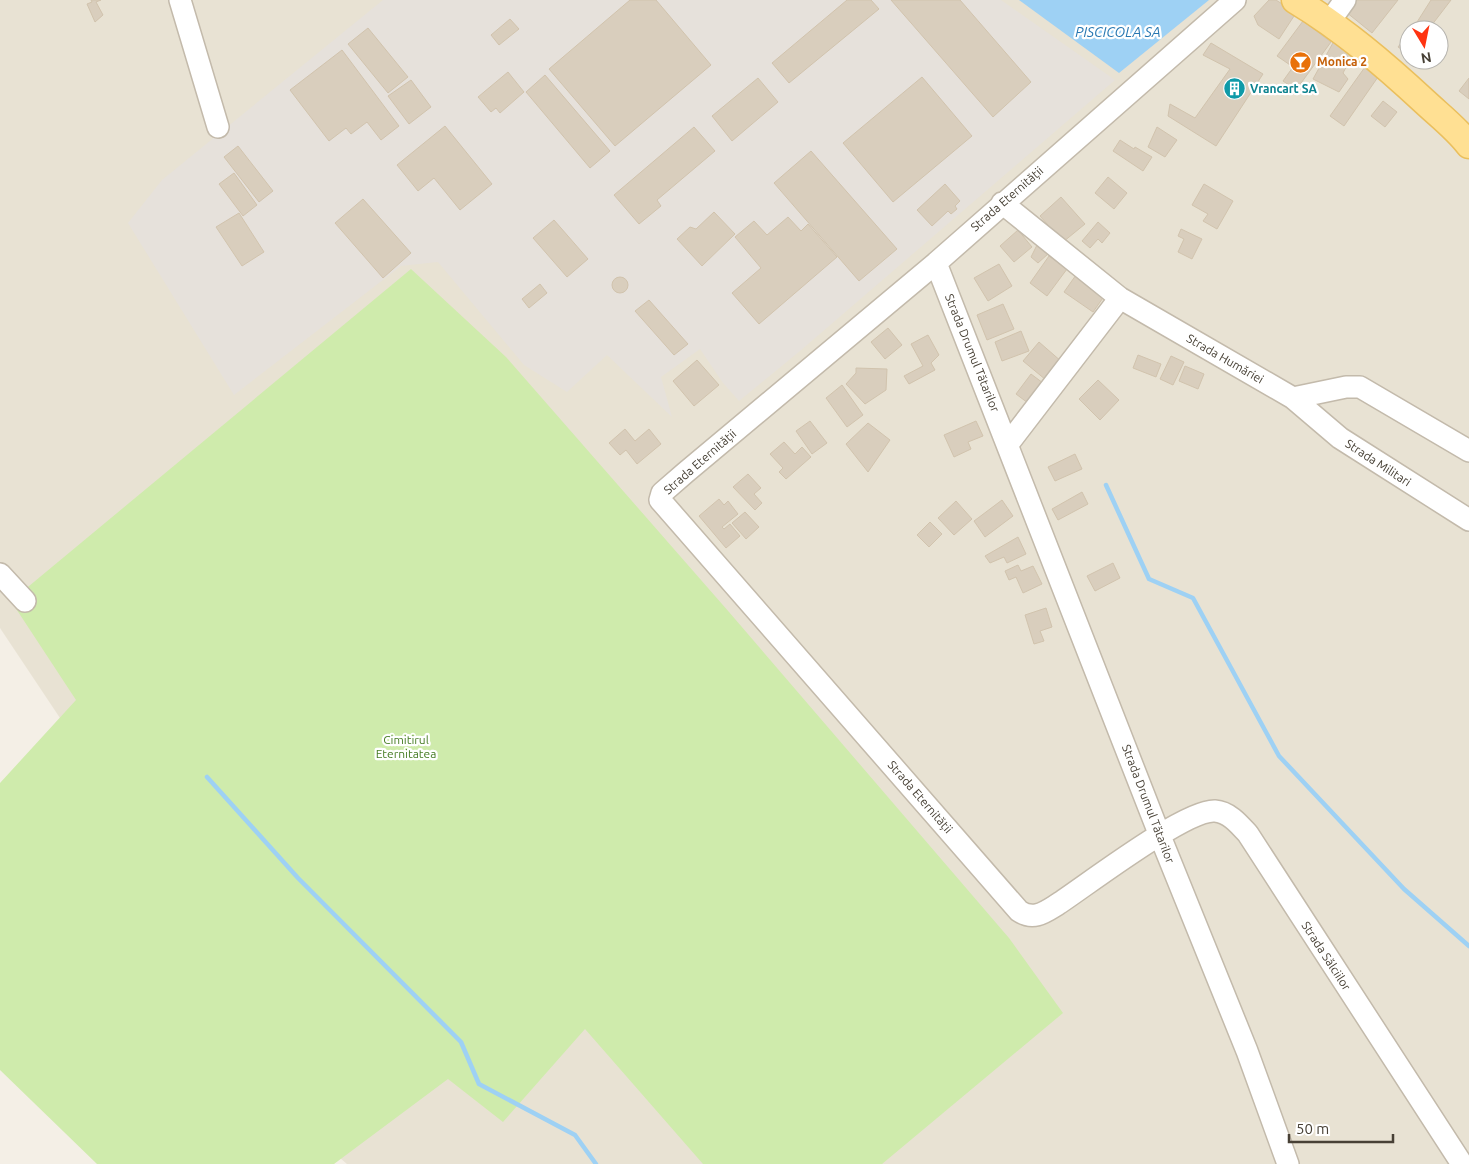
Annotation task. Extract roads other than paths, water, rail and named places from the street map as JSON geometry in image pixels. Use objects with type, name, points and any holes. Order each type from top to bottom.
[{"type":"main road","points":[[1295,0],[1330,21],[1414,91],[1469,145]]},
{"type":"street","points":[[180,0],[218,127]]},
{"type":"street","name":"Strada Eternității","points":[[1160,836],[1038,916],[1026,916],[1019,912],[660,500],[662,493],[685,473],[936,263],[1002,203],[1236,0]]},
{"type":"street","points":[[1330,21],[1345,0]]},
{"type":"street","name":"Strada Humăriei","points":[[1002,203],[1120,298],[1293,398]]},
{"type":"street","name":"Strada Drumul Tătarilor","points":[[936,263],[1160,836],[1247,1051],[1288,1164]]},
{"type":"street","points":[[1008,444],[1120,298]]},
{"type":"street","points":[[1293,398],[1360,387],[1469,451]]},
{"type":"street","name":"Strada Militari","points":[[1293,398],[1340,438],[1469,520]]},
{"type":"street","points":[[0,574],[25,602]]},
{"type":"street","name":"Strada Sălciilor","points":[[1160,836],[1187,820],[1213,811],[1225,813],[1238,823],[1248,834],[1462,1164]]},
{"type":"water","name":"PISCICOLA SA","points":[[1019,0],[1209,0],[1119,73]]},
{"type":"waterway","points":[[1106,485],[1149,579],[1193,598],[1279,756],[1404,889],[1469,946]]},
{"type":"waterway","points":[[207,777],[298,878],[461,1042],[479,1084],[575,1135],[596,1164]]},
{"type":"place","name":"Monica 2","points":[[1301,62]]},
{"type":"place","name":"Vrancart SA","points":[[1234,89]]},
{"type":"park label","name":"Cimitirul Eternitatea","points":[[406,747]]}]
